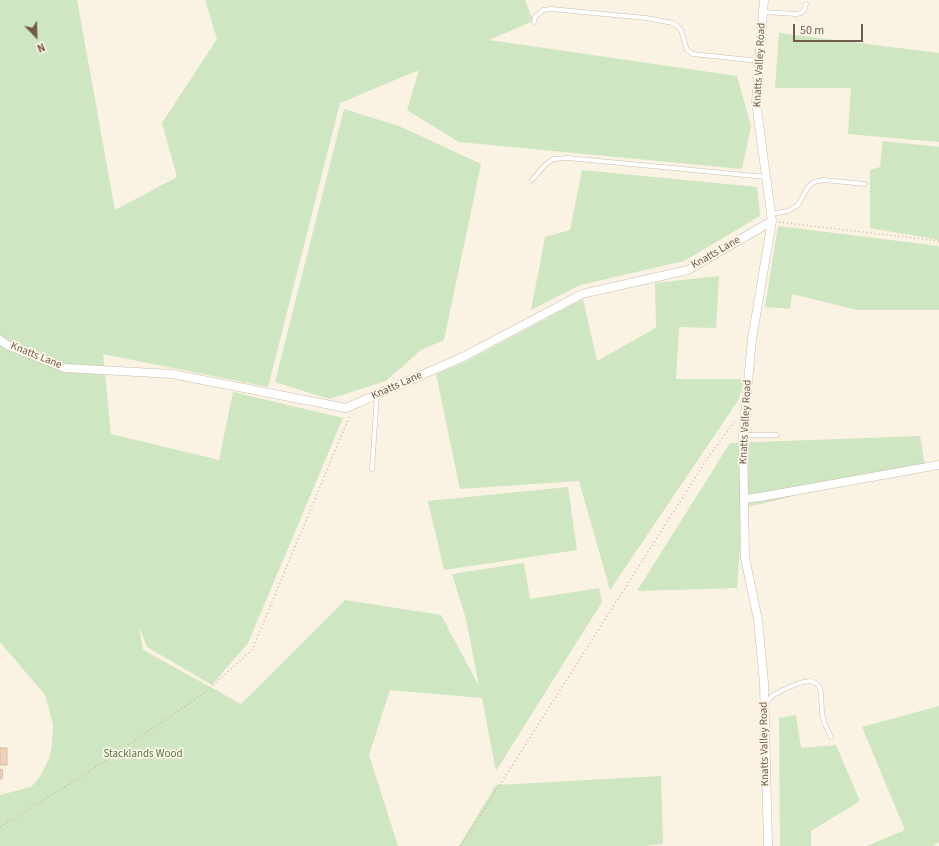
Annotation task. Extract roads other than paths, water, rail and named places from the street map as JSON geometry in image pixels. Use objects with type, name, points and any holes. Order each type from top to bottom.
[{"type":"street","name":"Knatts Valley Road","points":[[764,0],[756,102],[771,218],[752,339],[743,435],[745,558],[758,620],[764,683],[768,846]]},
{"type":"street","name":"Knatts Lane","points":[[0,340],[7,345],[65,368],[172,374],[346,408],[463,357],[582,294],[688,270],[771,218]]},
{"type":"street","points":[[744,499],[939,465]]},
{"type":"lane","points":[[763,12],[796,14],[801,13],[804,10],[806,4]]},
{"type":"lane","points":[[534,22],[535,17],[543,10],[551,9],[646,18],[673,23],[676,25],[681,30],[687,50],[693,54],[759,61]]},
{"type":"lane","points":[[532,180],[545,165],[553,159],[568,158],[766,176]]},
{"type":"lane","points":[[771,218],[798,205],[808,187],[814,182],[824,180],[864,184]]},
{"type":"lane","points":[[372,469],[377,395]]},
{"type":"lane","points":[[743,435],[777,435]]},
{"type":"lane","points":[[764,704],[772,696],[799,683],[810,681],[816,683],[820,688],[824,722],[831,737]]},
{"type":"park label","name":"Stacklands Wood","points":[[143,755]]}]
